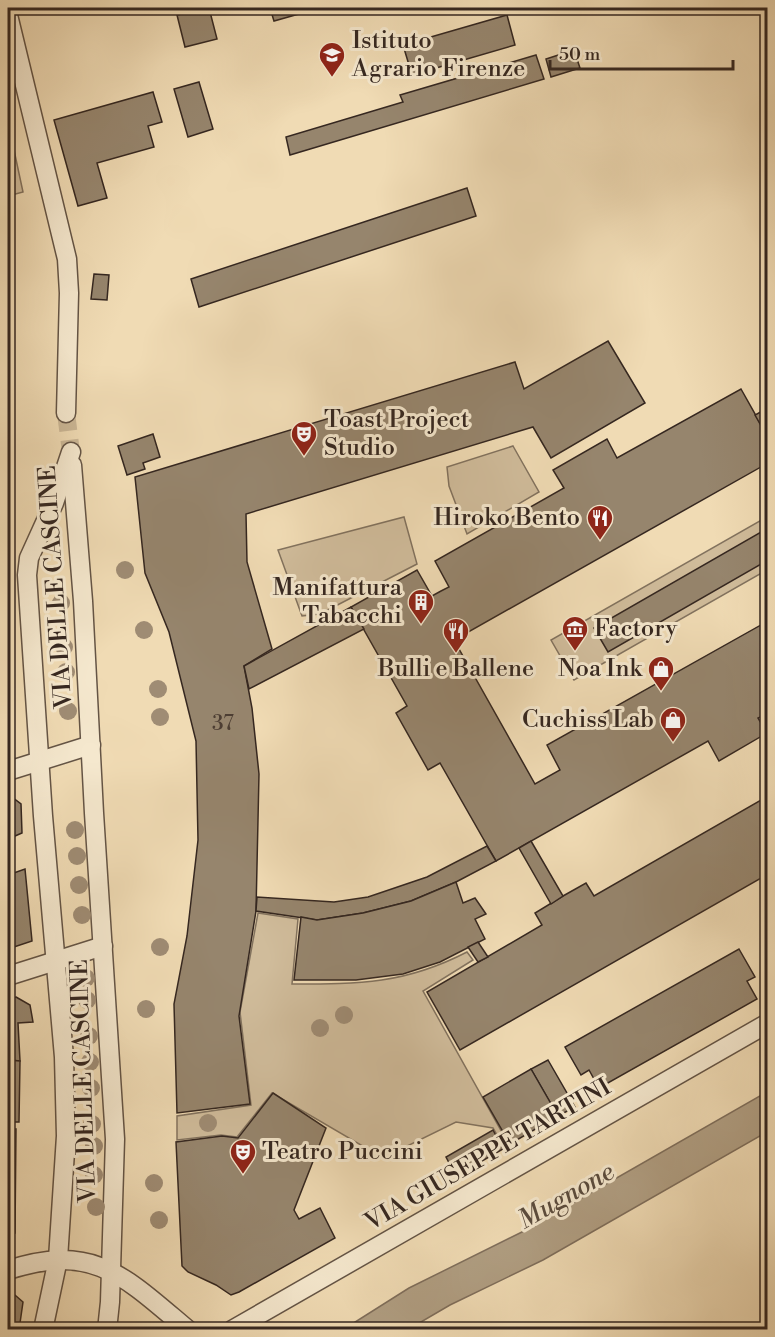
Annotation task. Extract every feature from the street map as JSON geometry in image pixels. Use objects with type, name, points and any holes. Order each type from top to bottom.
[{"type":"street","points":[[8,15],[67,259],[69,293],[66,413]]},
{"type":"street","name":"VIA DELLE CASCINE","points":[[43,1329],[58,1259],[66,1136],[64,1057],[40,761],[28,564],[34,545],[54,503],[71,452],[83,602],[115,1138],[107,1329]]},
{"type":"street","points":[[8,771],[91,745]]},
{"type":"street","points":[[8,976],[103,946]]},
{"type":"street","name":"VIA GIUSEPPE TARTINI","points":[[232,1329],[768,1023]]},
{"type":"street","points":[[8,1270],[33,1262],[58,1259],[92,1263],[135,1286],[188,1329]]},
{"type":"shaded area","points":[[8,122],[23,192],[8,196]]},
{"type":"shaded area","points":[[513,446],[539,492],[467,534],[449,486],[447,467]]},
{"type":"shaded area","points":[[404,517],[417,564],[320,614],[302,616],[278,550]]},
{"type":"shaded area","points":[[767,517],[767,570],[574,680],[551,640]]},
{"type":"shaded area","points":[[258,913],[298,919],[292,984],[339,984],[382,980],[423,970],[467,952],[473,960],[423,991],[509,1145],[504,1147],[493,1128],[456,1122],[383,1158],[272,1093],[237,1137],[221,1135],[177,1140],[177,1116],[251,1105],[240,1012]]},
{"type":"shaded area","points":[[767,1092],[767,1132],[543,1260],[450,1305],[409,1329],[344,1329],[409,1288],[524,1231]]},
{"type":"building","points":[[209,8],[217,39],[185,47],[177,15]]},
{"type":"building","points":[[270,8],[297,8],[299,14],[274,21]]},
{"type":"building","points":[[507,15],[515,45],[412,75],[403,45]]},
{"type":"building","points":[[574,50],[580,68],[551,77],[546,59]]},
{"type":"building","points":[[536,55],[544,79],[290,155],[286,137],[403,102],[400,95]]},
{"type":"building","points":[[199,82],[213,129],[188,137],[174,89]]},
{"type":"building","points":[[153,92],[162,122],[148,126],[154,147],[97,163],[107,198],[78,206],[54,120]]},
{"type":"building","points":[[467,188],[476,216],[199,307],[191,279]]},
{"type":"building","points":[[94,274],[109,275],[107,300],[91,299]]},
{"type":"building","name":"Manifattura Tabacchi","points":[[608,341],[645,403],[551,458],[533,427],[246,514],[247,562],[272,649],[244,666],[252,708],[259,774],[256,911],[239,1016],[250,1104],[177,1113],[174,1004],[187,936],[198,840],[196,741],[169,632],[145,573],[135,477],[515,362],[524,389]]},
{"type":"building","name":"Manifattura Tabacchi","points":[[741,389],[768,437],[768,463],[454,640],[535,784],[560,770],[547,745],[768,621],[768,713],[758,718],[767,733],[719,761],[708,741],[496,861],[440,763],[428,770],[396,713],[407,706],[351,607],[417,570],[432,596],[449,587],[435,561],[564,488],[553,470],[607,439],[617,458]]},
{"type":"building","points":[[768,408],[768,430],[764,431],[755,415]]},
{"type":"building","points":[[153,434],[160,457],[143,463],[145,469],[127,475],[118,446]]},
{"type":"building","points":[[768,528],[768,560],[608,652],[594,628]]},
{"type":"building","points":[[351,607],[364,629],[249,689],[244,666]]},
{"type":"building","points":[[8,794],[21,804],[22,833],[8,839]]},
{"type":"building","points":[[768,796],[768,874],[460,1050],[427,992],[542,925],[535,913],[563,896],[586,883],[594,896]]},
{"type":"building","points":[[531,841],[563,896],[551,904],[519,848]]},
{"type":"building","points":[[487,846],[496,861],[456,882],[411,901],[363,913],[317,920],[256,911],[257,897],[334,902],[368,897],[427,877]]},
{"type":"building","points":[[25,869],[32,941],[8,949],[8,875]]},
{"type":"building","points":[[456,882],[463,903],[475,898],[486,914],[475,919],[485,939],[440,962],[403,974],[356,980],[294,980],[301,917],[317,920],[363,913],[411,901]]},
{"type":"building","points":[[478,942],[488,957],[478,962],[468,947]]},
{"type":"building","points":[[739,949],[755,977],[747,981],[757,999],[599,1088],[589,1070],[581,1075],[565,1047]]},
{"type":"building","points":[[16,997],[30,1005],[33,1022],[18,1023],[20,1061],[8,1060],[8,999]]},
{"type":"building","points":[[8,1060],[20,1061],[19,1122],[8,1122]]},
{"type":"building","points":[[548,1060],[575,1107],[558,1116],[531,1069]]},
{"type":"building","points":[[531,1069],[558,1116],[510,1144],[483,1097]]},
{"type":"building","name":"Teatro Puccini","points":[[273,1093],[326,1128],[294,1210],[299,1219],[320,1208],[335,1238],[231,1295],[188,1272],[182,1266],[176,1142],[222,1136],[238,1138]]},
{"type":"building","points":[[8,1129],[16,1129],[15,1233],[8,1233]]},
{"type":"building","points":[[493,1130],[503,1149],[456,1176],[446,1157]]},
{"type":"building","points":[[8,1289],[23,1302],[19,1330],[8,1330]]},
{"type":"building","points":[[767,1292],[768,1330],[764,1330]]},
{"type":"tunnel","points":[[66,413],[71,452]]},
{"type":"place","name":"Istituto Agrario Firenze","points":[[332,78]]},
{"type":"place","name":"Toast Project Studio","points":[[304,457]]},
{"type":"place","name":"Hiroko Bento","points":[[600,541]]},
{"type":"place","name":"Manifattura Tabacchi","points":[[421,625]]},
{"type":"place","name":"Factory","points":[[575,652]]},
{"type":"place","name":"Bulli e Ballene","points":[[456,654]]},
{"type":"place","name":"Noa Ink","points":[[661,692]]},
{"type":"place","name":"Cuchiss Lab","points":[[673,743]]},
{"type":"place","name":"Teatro Puccini","points":[[243,1175]]},
{"type":"water label","name":"Mugnone","points":[[566,1196]]}]
